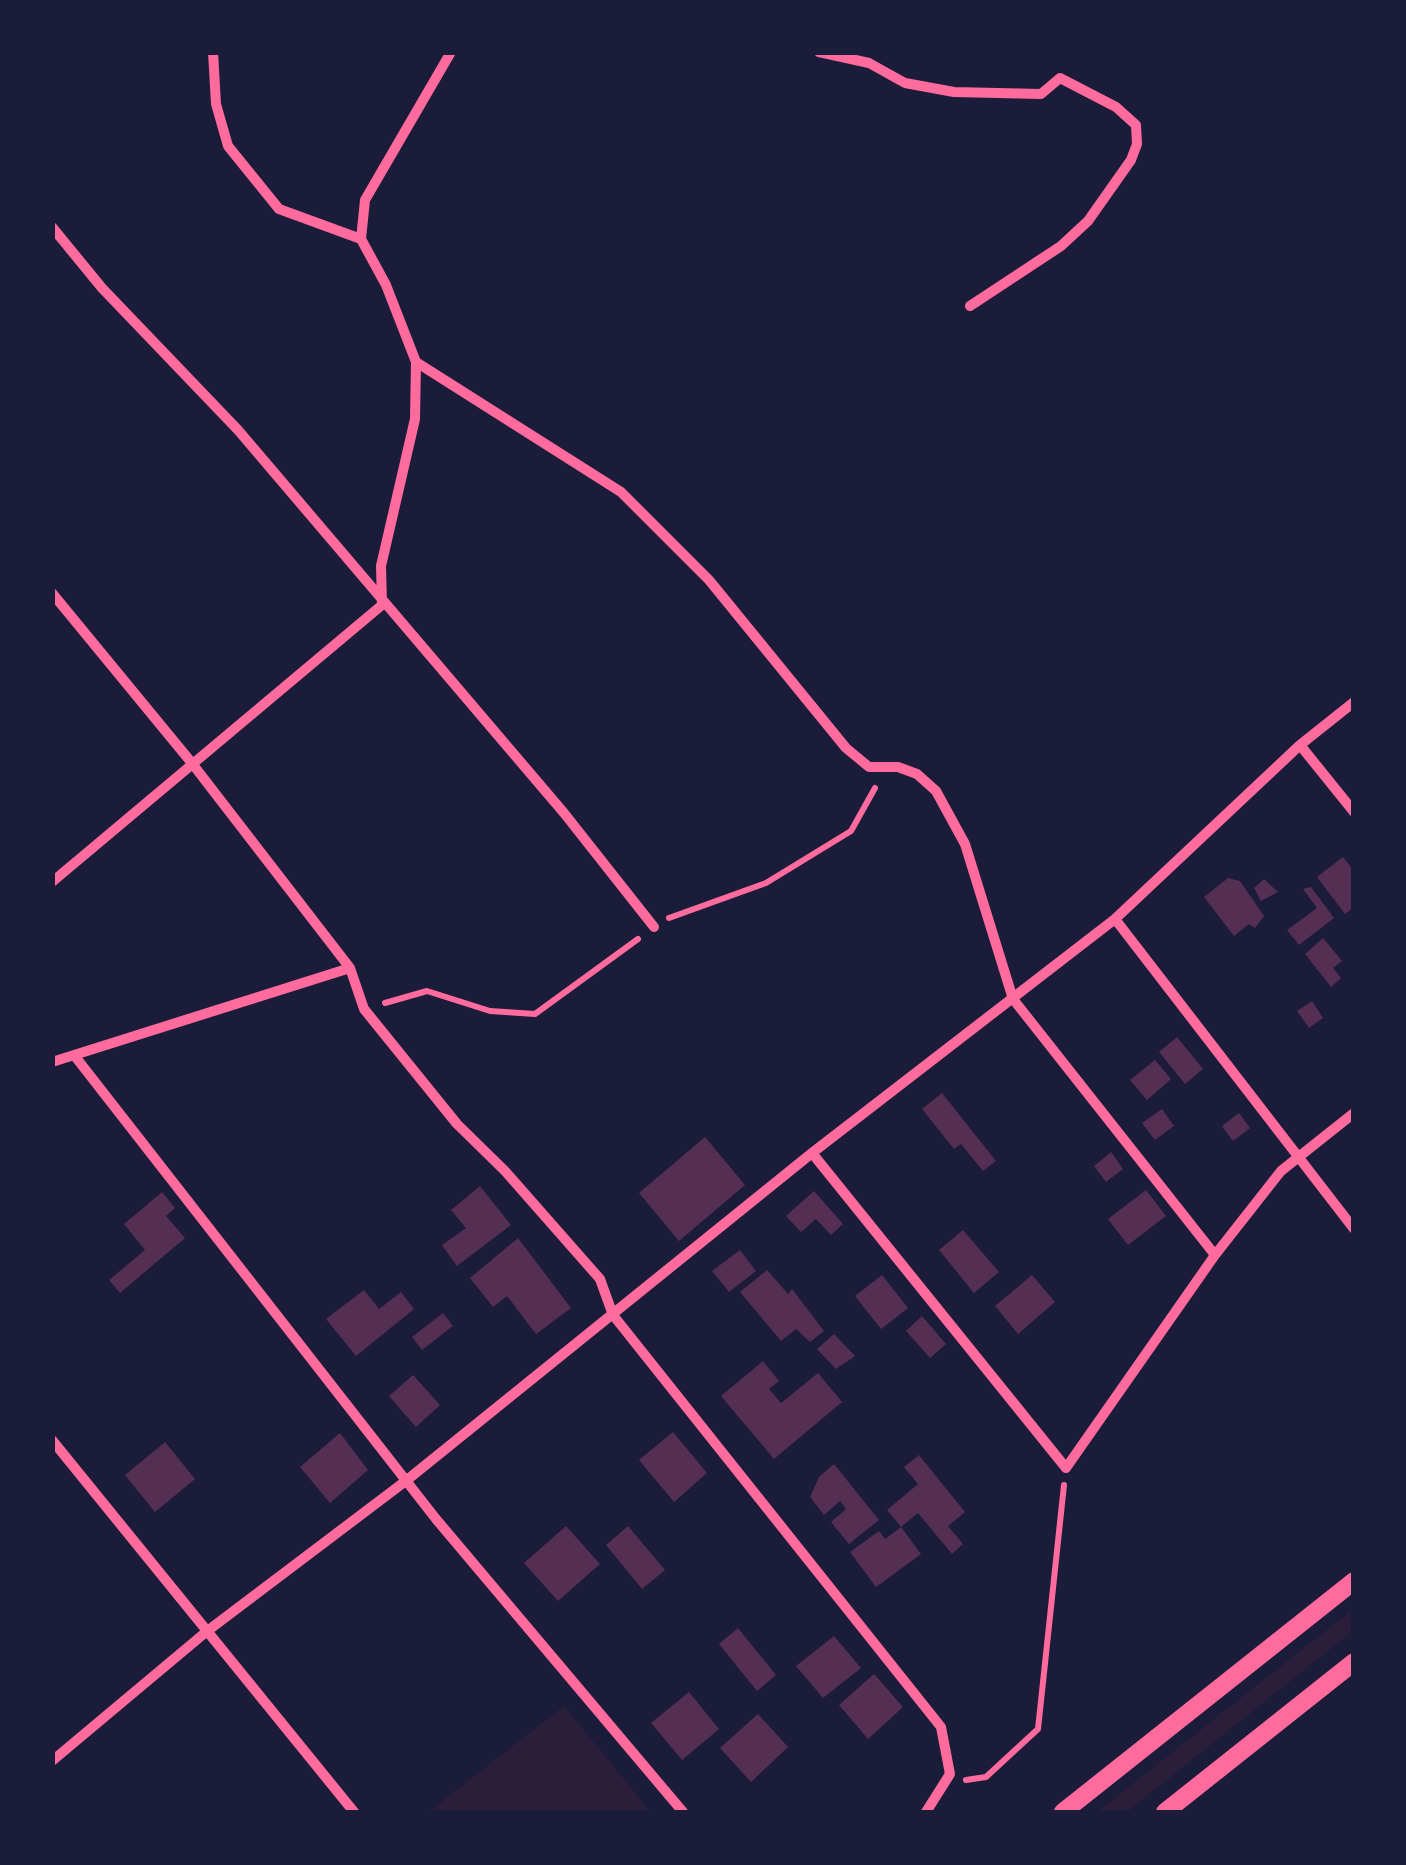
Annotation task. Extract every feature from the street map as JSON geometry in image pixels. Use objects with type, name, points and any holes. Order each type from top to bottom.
[{"type":"street","points":[[213,52],[216,104],[228,146],[254,181],[278,209],[360,239]]},
{"type":"street","points":[[382,604],[382,566],[415,419],[416,362],[386,285],[360,239],[364,200],[450,52]]},
{"type":"street","points":[[819,52],[869,63],[905,83],[954,92],[1041,94],[1060,78],[1116,107],[1136,124],[1138,144],[1131,160],[1088,221],[1061,246],[970,306]]},
{"type":"street","points":[[52,228],[102,288],[238,430],[382,604],[564,813],[654,927]]},
{"type":"street","points":[[416,362],[621,492],[709,580],[846,748],[869,766],[898,766],[917,774],[936,792],[965,844],[1012,999],[1215,1255]]},
{"type":"street","points":[[52,593],[191,762],[350,968],[364,1009],[456,1124],[504,1170],[600,1279],[613,1315],[941,1726],[950,1774],[926,1812]]},
{"type":"street","points":[[52,882],[382,604]]},
{"type":"street","points":[[52,1760],[206,1632],[407,1480],[812,1153],[1115,919],[1300,745],[1354,702]]},
{"type":"street","points":[[1300,745],[1354,812]]},
{"type":"street","points":[[1115,919],[1354,1229]]},
{"type":"street","points":[[52,1062],[350,968]]},
{"type":"street","points":[[74,1055],[407,1480],[684,1812]]},
{"type":"street","points":[[812,1153],[1066,1468],[1215,1255],[1298,1156],[1354,1113]]},
{"type":"street","points":[[52,1440],[354,1812]]},
{"type":"street","points":[[1063,1812],[1354,1581]]},
{"type":"street","points":[[1165,1812],[1354,1662]]},
{"type":"path","points":[[950,1774],[968,1781],[986,1778],[1038,1728],[1066,1468]]},
{"type":"shaded area","points":[[1353,1609],[1353,1631],[1127,1812],[1097,1812]]},
{"type":"shaded area","points":[[564,1706],[651,1812],[428,1812]]},
{"type":"building","points":[[1343,857],[1354,871],[1354,907],[1345,914],[1317,877]]},
{"type":"building","points":[[1228,878],[1240,881],[1264,916],[1255,928],[1249,924],[1234,936],[1204,897]]},
{"type":"building","points":[[1264,879],[1278,892],[1261,901],[1254,888]]},
{"type":"building","points":[[1311,887],[1334,918],[1299,945],[1287,930],[1317,908],[1303,889]]},
{"type":"building","points":[[1323,938],[1342,961],[1333,968],[1341,978],[1331,987],[1305,954]]},
{"type":"building","points":[[1312,1001],[1323,1018],[1309,1028],[1297,1011]]},
{"type":"building","points":[[1177,1037],[1203,1069],[1185,1084],[1159,1052]]},
{"type":"building","points":[[1155,1060],[1171,1079],[1147,1100],[1130,1080]]},
{"type":"building","points":[[942,1093],[996,1161],[983,1171],[961,1144],[954,1149],[922,1109]]},
{"type":"building","points":[[1162,1109],[1174,1126],[1155,1140],[1142,1123]]},
{"type":"building","points":[[1239,1113],[1250,1128],[1233,1141],[1222,1126]]},
{"type":"building","points":[[705,1137],[745,1185],[679,1241],[639,1193]]},
{"type":"building","points":[[1111,1152],[1123,1169],[1106,1182],[1094,1166]]},
{"type":"building","points":[[480,1186],[511,1225],[457,1266],[442,1245],[466,1228],[451,1210]]},
{"type":"building","points":[[1146,1190],[1166,1216],[1128,1245],[1108,1219]]},
{"type":"building","points":[[814,1191],[843,1224],[831,1235],[816,1219],[801,1232],[786,1216]]},
{"type":"building","points":[[162,1192],[175,1208],[166,1216],[185,1238],[120,1293],[109,1280],[145,1250],[124,1224]]},
{"type":"building","points":[[963,1230],[999,1272],[974,1293],[939,1250]]},
{"type":"building","points":[[518,1238],[571,1308],[536,1334],[507,1296],[493,1307],[470,1278]]},
{"type":"building","points":[[740,1250],[756,1271],[729,1292],[712,1271]]},
{"type":"building","points":[[767,1270],[788,1294],[792,1289],[824,1331],[810,1342],[796,1329],[781,1341],[740,1292]]},
{"type":"building","points":[[882,1275],[908,1308],[881,1329],[855,1296]]},
{"type":"building","points":[[1032,1275],[1055,1302],[1018,1334],[995,1306]]},
{"type":"building","points":[[364,1290],[379,1309],[401,1292],[414,1309],[356,1356],[326,1319]]},
{"type":"building","points":[[443,1313],[453,1326],[422,1350],[412,1337]]},
{"type":"building","points":[[922,1316],[946,1344],[930,1358],[906,1331]]},
{"type":"building","points":[[834,1334],[855,1356],[836,1369],[817,1349]]},
{"type":"building","points":[[763,1361],[779,1381],[769,1389],[781,1403],[818,1373],[842,1402],[774,1459],[721,1396]]},
{"type":"building","points":[[413,1375],[440,1405],[416,1427],[389,1396]]},
{"type":"building","points":[[673,1432],[707,1473],[674,1502],[639,1460]]},
{"type":"building","points":[[340,1433],[368,1470],[330,1503],[300,1467]]},
{"type":"building","points":[[165,1442],[195,1479],[155,1512],[125,1475]]},
{"type":"building","points":[[919,1455],[965,1512],[948,1526],[963,1544],[952,1554],[918,1513],[901,1527],[887,1510],[918,1484],[904,1467]]},
{"type":"building","points":[[834,1464],[879,1520],[849,1544],[831,1522],[846,1509],[840,1501],[824,1515],[810,1497],[819,1477]]},
{"type":"building","points":[[566,1526],[600,1564],[558,1601],[524,1563]]},
{"type":"building","points":[[628,1526],[665,1570],[642,1589],[606,1545]]},
{"type":"building","points":[[901,1527],[921,1554],[876,1587],[850,1552],[879,1531],[885,1539]]},
{"type":"building","points":[[738,1628],[776,1675],[757,1691],[719,1644]]},
{"type":"building","points":[[834,1636],[861,1668],[823,1698],[796,1666]]},
{"type":"building","points":[[874,1674],[903,1707],[868,1739],[839,1705]]},
{"type":"building","points":[[689,1692],[719,1729],[682,1760],[651,1723]]},
{"type":"building","points":[[758,1714],[788,1747],[751,1782],[720,1748]]}]
